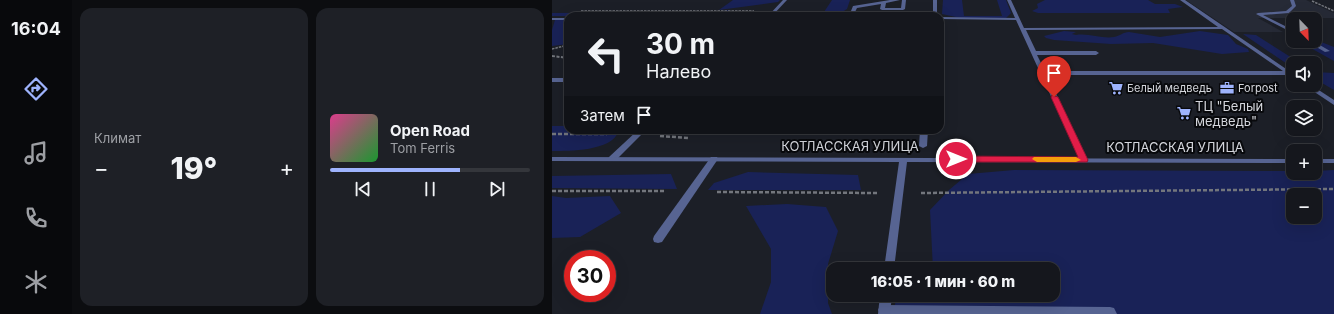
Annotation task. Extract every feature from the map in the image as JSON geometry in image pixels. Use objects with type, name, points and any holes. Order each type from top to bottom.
[{"type":"street","points":[[774,11],[785,0]]},
{"type":"street","points":[[853,12],[855,7],[898,0]]},
{"type":"street","points":[[884,2],[882,9],[903,8],[904,0]]},
{"type":"street","points":[[935,0],[935,12]]},
{"type":"street","points":[[1009,0],[1084,160]]},
{"type":"street","points":[[1182,0],[1286,71]]},
{"type":"street","points":[[1287,12],[1294,6],[1292,0]]},
{"type":"street","points":[[1286,12],[1258,14],[1286,28]]},
{"type":"street","points":[[944,18],[1018,19]]},
{"type":"street","points":[[552,19],[564,19]]},
{"type":"street","points":[[1022,29],[1224,28]]},
{"type":"street","points":[[1322,48],[1328,51]]},
{"type":"street","points":[[1034,53],[1096,53]]},
{"type":"street","points":[[1043,73],[1286,74]]},
{"type":"street","points":[[552,80],[564,80]]},
{"type":"street","points":[[1318,92],[1334,103]]},
{"type":"street","points":[[612,159],[638,134]]},
{"type":"street","points":[[923,146],[924,134]]},
{"type":"street","name":"КОТЛАССКАЯ УЛИЦА","points":[[552,159],[1286,161]]},
{"type":"street","points":[[658,238],[714,159]]},
{"type":"street","points":[[890,262],[903,160]]},
{"type":"street","points":[[1322,161],[1334,161]]},
{"type":"street","points":[[885,302],[884,312],[1110,312],[1111,314]]},
{"type":"path","points":[[1310,0],[1334,11]]},
{"type":"path","points":[[576,11],[774,11]]},
{"type":"path","points":[[552,49],[564,46]]},
{"type":"path","points":[[552,56],[564,58]]},
{"type":"path","points":[[552,191],[899,193],[1334,189]]},
{"type":"shaded area","points":[[733,0],[780,0],[778,2],[719,10]]},
{"type":"shaded area","points":[[832,0],[850,0],[847,9],[842,12],[824,12]]},
{"type":"shaded area","points":[[943,0],[962,0],[964,16],[1002,16],[997,0],[1006,0],[1011,13],[1006,18],[965,19],[944,14],[944,12],[942,12]]},
{"type":"shaded area","points":[[1045,0],[1148,0],[1155,4],[1175,4],[1183,7],[1168,9],[1170,13],[1038,13],[1032,11],[1038,8],[1037,4]]},
{"type":"shaded area","points":[[1186,0],[1306,0],[1334,13],[1334,18],[1322,18],[1322,12],[1286,12],[1286,18],[1258,18],[1283,32],[1234,32]]},
{"type":"shaded area","points":[[729,10],[730,12],[716,12]]},
{"type":"shaded area","points":[[552,13],[564,13],[564,16],[552,16]]},
{"type":"shaded area","points":[[555,20],[564,20],[564,44],[552,46],[552,30]]},
{"type":"shaded area","points":[[1064,31],[1076,32],[1072,34],[1076,35],[1105,37],[1116,36],[1129,32],[1160,37],[1200,31],[1228,35],[1236,44],[1248,49],[1249,52],[1222,54],[1153,43],[1111,44],[1054,40],[1044,36]]},
{"type":"shaded area","points":[[1243,34],[1256,35],[1289,56],[1286,56],[1286,63]]},
{"type":"shaded area","points":[[1322,42],[1334,47],[1334,61],[1311,48],[1322,48]]},
{"type":"shaded area","points":[[1322,72],[1334,73],[1334,90],[1322,83]]},
{"type":"shaded area","points":[[552,126],[564,126],[564,134],[617,134],[608,143],[589,149],[552,151]]},
{"type":"shaded area","points":[[1014,170],[1286,171],[1286,180],[1322,180],[1322,171],[1334,170],[1334,314],[893,314],[896,302],[1060,302],[1060,262],[933,262],[930,210],[949,190],[968,174]]},
{"type":"shaded area","points":[[748,172],[858,175],[861,190],[708,190],[714,183]]},
{"type":"shaded area","points":[[671,174],[677,189],[552,188],[552,176]]},
{"type":"shaded area","points":[[552,196],[566,198],[610,196],[621,213],[580,237],[552,238]]},
{"type":"shaded area","points":[[787,204],[826,207],[838,231],[829,262],[826,262],[826,302],[828,302],[832,314],[760,314],[771,282],[771,249],[746,206]]},
{"type":"slow traffic","points":[[1037,159],[1076,160]]},
{"type":"place","name":"Белый медведь","points":[[1116,88]]},
{"type":"place","name":"Forpost","points":[[1227,88]]},
{"type":"place","name":"ТЦ \"Белый медведь\"","points":[[1184,113]]},
{"type":"route","points":[[956,159],[1084,160],[1054,97]]}]
